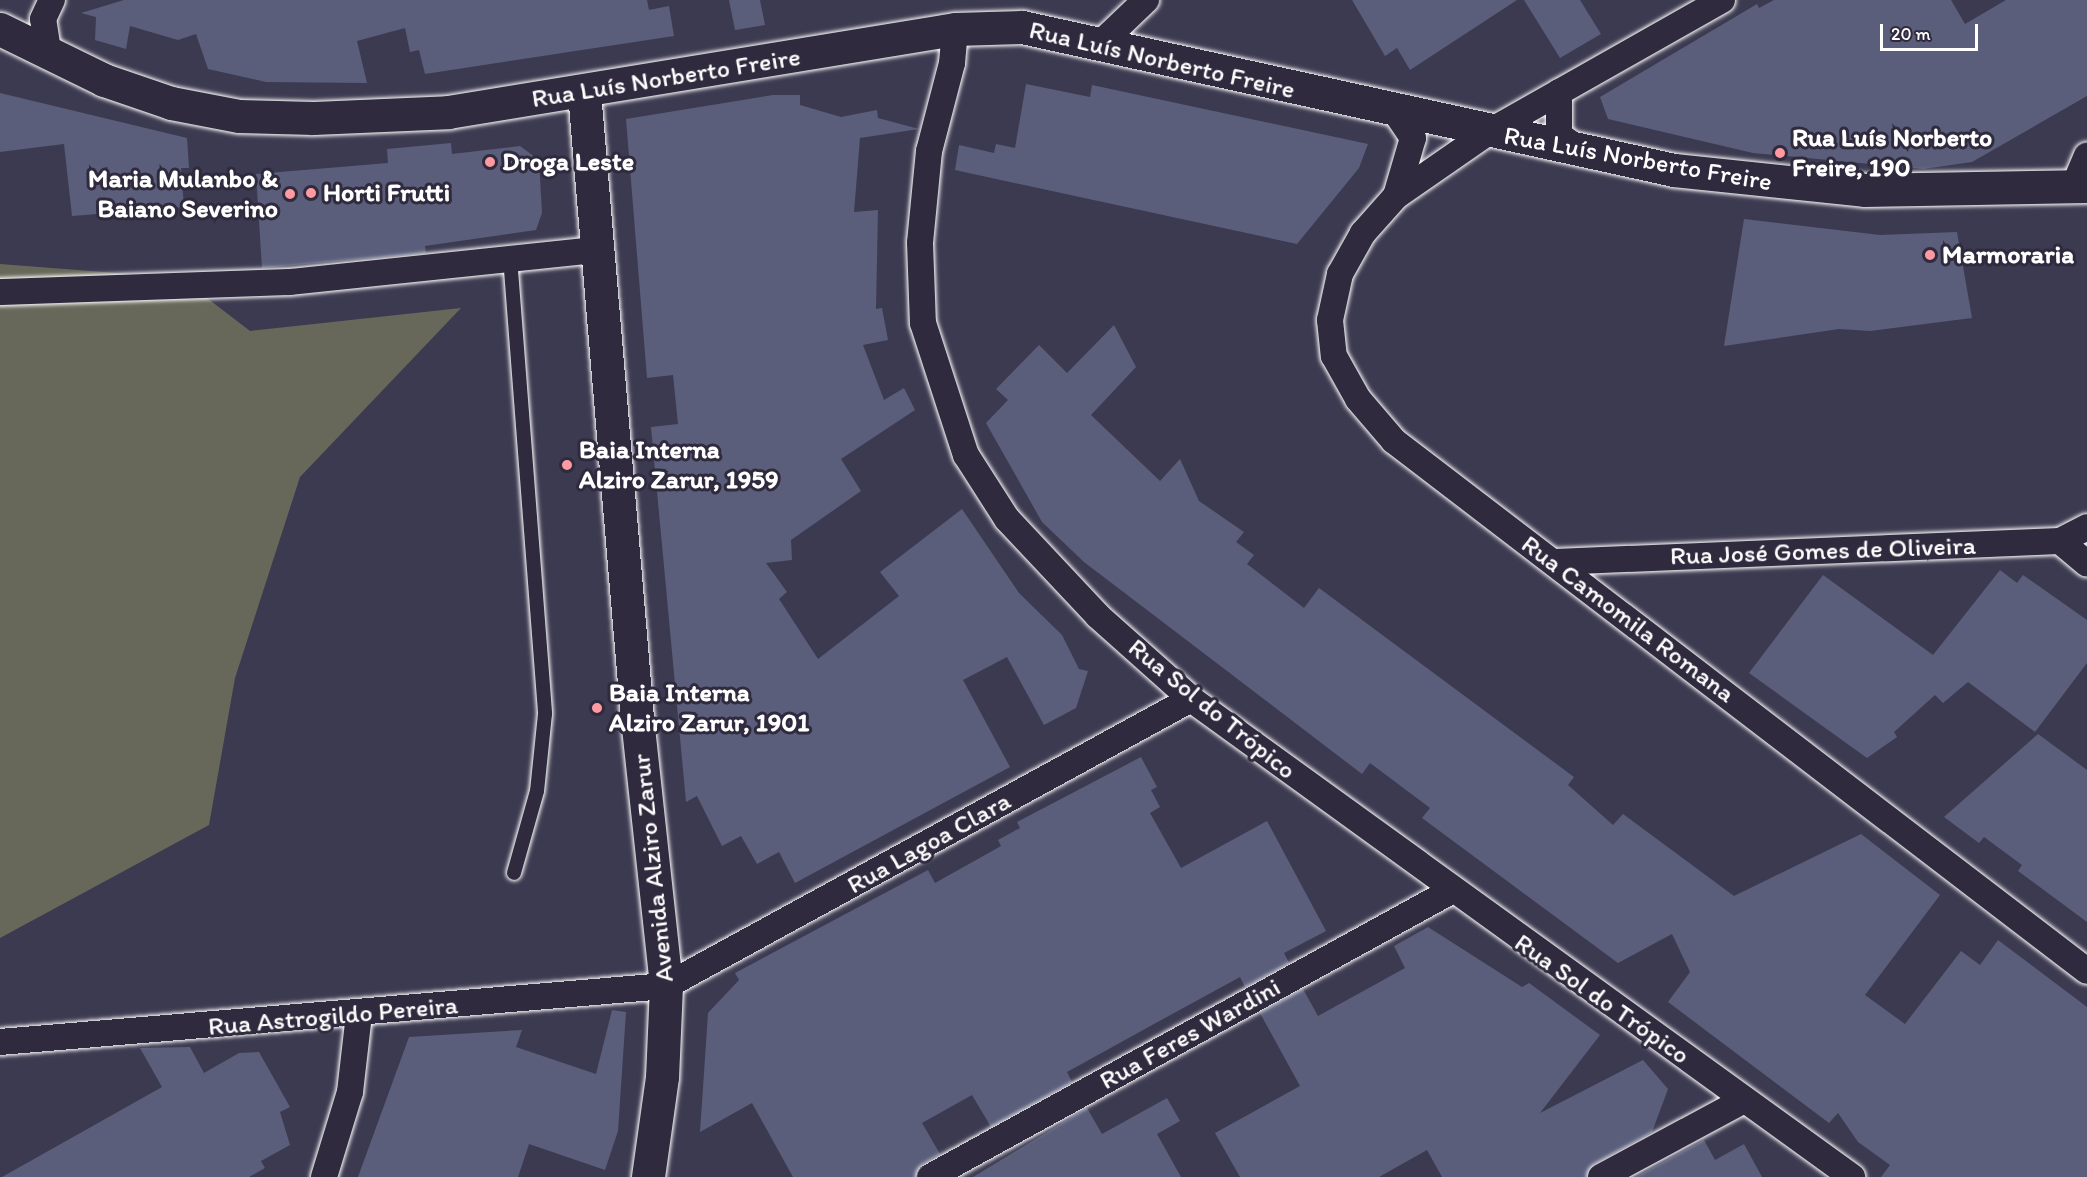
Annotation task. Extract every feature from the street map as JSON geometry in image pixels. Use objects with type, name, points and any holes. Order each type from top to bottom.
[{"type":"main road","name":"Rua Luís Norberto Freire","points":[[0,29],[148,95],[239,116],[448,112],[584,92],[955,29],[1022,27],[1102,42],[1487,133],[1581,152],[1778,185],[1864,190],[2080,186]]},
{"type":"main road","name":"Avenida Alziro Zarur","points":[[584,92],[596,250],[666,986],[662,1077],[648,1177]]},
{"type":"street","points":[[48,50],[43,19],[52,0]]},
{"type":"street","points":[[1102,42],[1146,0]]},
{"type":"street","name":"Rua Camomila Romana","points":[[1722,0],[1487,133],[1396,196],[1363,233],[1340,274],[1330,320],[1334,356],[1358,399],[1394,441],[2087,971]]},
{"type":"street","name":"Rua Sol do Trópico","points":[[955,29],[952,63],[929,151],[920,243],[923,323],[944,397],[966,454],[1007,519],[1098,616],[1191,699],[1450,891],[1852,1177]]},
{"type":"street","points":[[1559,92],[1559,135],[1581,152]]},
{"type":"street","name":"Rua Camomila Romana","points":[[1396,112],[1413,138],[1396,196]]},
{"type":"street","points":[[2080,186],[2087,156]]},
{"type":"street","points":[[0,292],[290,282],[510,257],[596,250]]},
{"type":"street","name":"Rua José Gomes de Oliveira","points":[[1555,562],[2060,541],[2087,527]]},
{"type":"street","points":[[2060,541],[2087,564]]},
{"type":"street","name":"Rua Lagoa Clara","points":[[666,986],[1191,699]]},
{"type":"street","name":"Rua Feres Wardini","points":[[930,1177],[1450,891]]},
{"type":"street","name":"Rua Astrogildo Pereira","points":[[0,1042],[359,1014],[666,986]]},
{"type":"street","points":[[322,1175],[350,1092],[359,1014]]},
{"type":"street","points":[[1601,1177],[1744,1100]]},
{"type":"lane","points":[[510,257],[545,714],[537,791],[514,873]]},
{"type":"green space","points":[[0,264],[181,278],[250,331],[461,308],[300,477],[235,678],[209,825],[0,938]]},
{"type":"building","points":[[124,0],[647,0],[649,10],[669,6],[674,36],[425,74],[419,50],[410,52],[405,28],[357,41],[367,83],[266,82],[208,69],[196,34],[178,40],[130,26],[126,49],[95,40],[96,17],[81,13]]},
{"type":"building","points":[[729,0],[760,0],[765,25],[735,30]]},
{"type":"building","points":[[1352,0],[1517,0],[1410,70],[1397,48],[1385,56]]},
{"type":"building","points":[[1524,0],[1580,0],[1601,34],[1560,58]]},
{"type":"building","points":[[1774,0],[1951,0],[1965,24],[2006,0],[2087,0],[2087,96],[1972,162],[1923,169],[1753,153],[1608,119],[1600,97],[1757,4],[1759,8]]},
{"type":"building","points":[[1026,84],[1090,97],[1092,85],[1368,144],[1359,168],[1297,244],[955,170],[959,145],[994,153],[996,144],[1015,148]]},
{"type":"building","points":[[0,93],[187,138],[189,168],[181,168],[184,207],[72,216],[64,144],[0,152]]},
{"type":"building","points":[[773,95],[800,95],[800,105],[841,117],[877,110],[878,118],[919,129],[860,138],[854,212],[878,210],[876,309],[882,308],[888,340],[863,345],[884,400],[904,388],[915,410],[841,459],[861,491],[791,540],[792,560],[766,563],[787,592],[779,599],[818,659],[899,596],[880,572],[962,509],[1019,593],[1062,635],[1079,669],[1088,671],[1076,708],[1044,725],[1007,657],[963,680],[1010,767],[795,883],[779,852],[757,864],[741,836],[722,846],[697,796],[686,802],[651,427],[678,424],[673,375],[647,378],[626,119]]},
{"type":"building","points":[[451,143],[452,154],[520,146],[539,160],[542,213],[536,230],[425,246],[426,253],[262,268],[256,174],[388,163],[387,149]]},
{"type":"building","points":[[1744,219],[1880,235],[1957,232],[1972,318],[1870,331],[1839,329],[1724,346]]},
{"type":"building","points":[[1114,325],[1136,367],[1091,415],[1160,481],[1180,459],[1199,501],[1244,532],[1236,542],[1254,555],[1247,564],[1304,608],[1319,588],[1574,777],[1568,785],[1613,825],[1623,814],[1734,896],[1861,834],[1940,895],[1865,995],[1905,1024],[1961,951],[1980,965],[1998,940],[2087,1007],[2087,1177],[1881,1177],[1890,1165],[1858,1142],[1838,1113],[1829,1123],[1668,1002],[1690,972],[1672,934],[1618,963],[1422,818],[1430,808],[1370,763],[1362,774],[1084,562],[1042,522],[986,423],[1008,400],[996,389],[1039,345],[1067,373]]},
{"type":"building","points":[[2000,570],[2017,583],[2023,575],[2087,620],[2087,663],[2035,732],[1968,682],[1943,703],[1935,695],[1894,732],[1897,737],[1867,758],[1749,673],[1823,575],[1933,655]]},
{"type":"building","points":[[2038,734],[2087,770],[2087,922],[2018,871],[2022,865],[1984,837],[1979,843],[1944,817]]},
{"type":"building","points":[[1141,757],[1157,787],[1151,790],[1160,807],[1150,813],[1181,868],[1267,821],[1326,931],[1284,953],[1289,963],[1245,987],[1240,977],[1067,1072],[1072,1082],[991,1127],[972,1095],[922,1123],[940,1154],[922,1164],[915,1177],[793,1177],[752,1103],[700,1132],[708,1013],[739,980],[735,973],[928,870],[935,883],[1001,846],[998,840],[1020,828],[1017,822]]},
{"type":"building","points":[[1428,927],[1522,987],[1529,983],[1600,1035],[1540,1113],[1643,1060],[1668,1089],[1652,1132],[1594,1164],[1586,1177],[1442,1177],[1427,1150],[1379,1177],[1240,1177],[1215,1133],[1300,1086],[1260,1013],[1303,989],[1318,1016],[1405,968],[1394,946]]},
{"type":"building","points":[[612,1010],[626,1012],[618,1131],[605,1170],[529,1144],[518,1177],[358,1177],[409,1037],[522,1030],[516,1047],[596,1074]]},
{"type":"building","points":[[190,1047],[204,1073],[239,1053],[259,1052],[290,1107],[280,1112],[290,1145],[261,1161],[265,1168],[249,1177],[2,1177],[162,1087],[140,1048]]},
{"type":"building","points":[[1167,1098],[1180,1121],[1157,1134],[1181,1177],[973,1177],[1087,1108],[1102,1134]]},
{"type":"building","points":[[1704,1140],[1715,1160],[1744,1144],[1762,1177],[1636,1177]]},
{"type":"place","name":"Rua Luís Norberto Freire, 190","points":[[1780,153]]},
{"type":"place","name":"Droga Leste","points":[[490,162]]},
{"type":"place","name":"Horti Frutti","points":[[311,193]]},
{"type":"place","name":"Maria Mulanbo & Baiano Severino","points":[[290,194]]},
{"type":"place","name":"Marmoraria","points":[[1930,255]]},
{"type":"place","name":"Baia Interna Alziro Zarur, 1959","points":[[567,465]]},
{"type":"place","name":"Baia Interna Alziro Zarur, 1901","points":[[597,708]]}]
